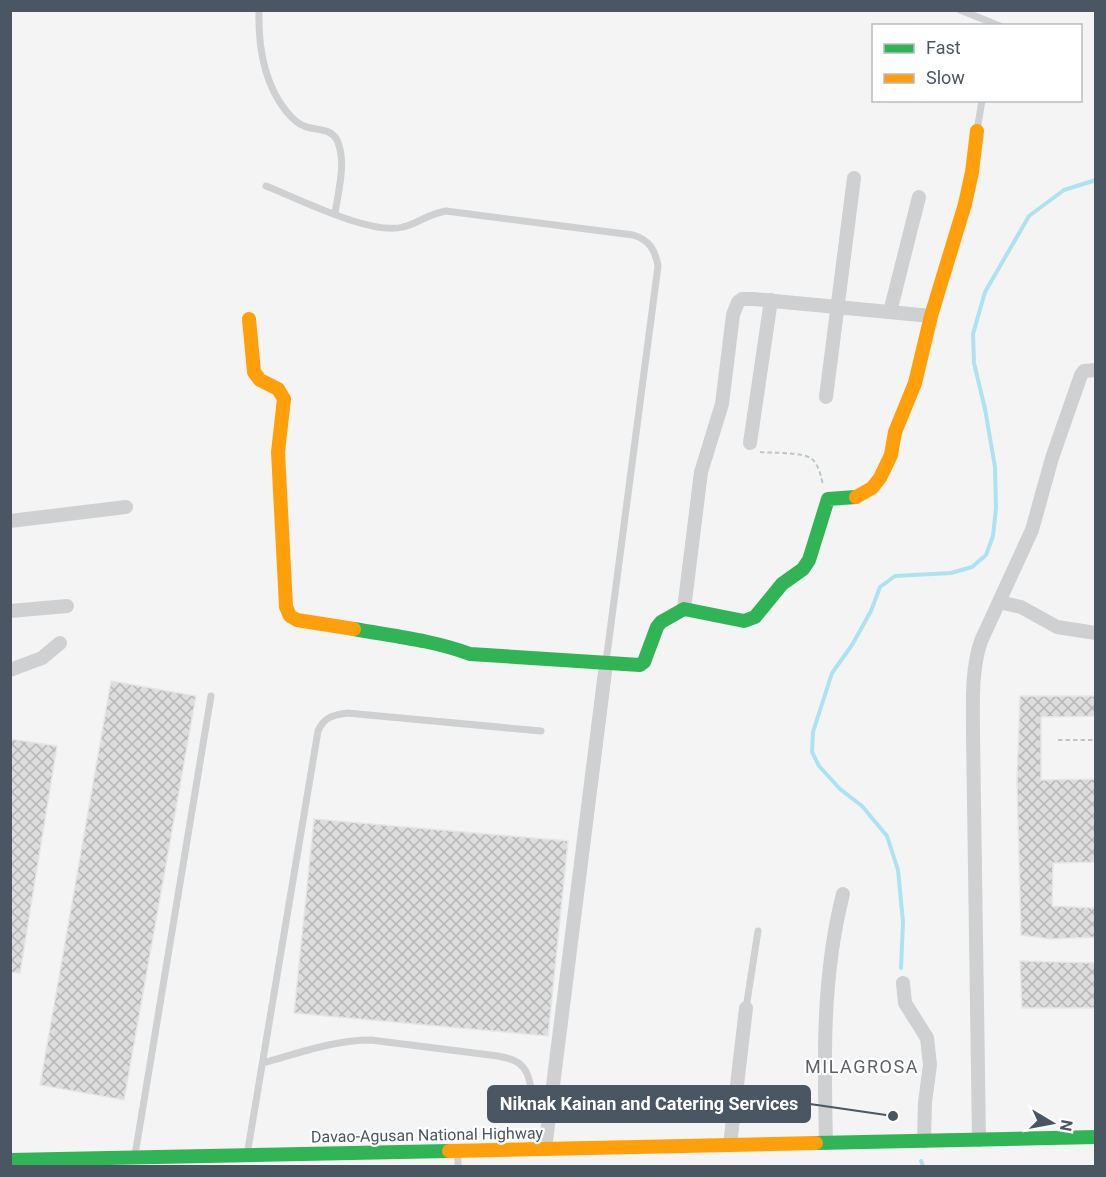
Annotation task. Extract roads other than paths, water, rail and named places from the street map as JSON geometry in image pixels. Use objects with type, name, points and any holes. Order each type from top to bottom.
[{"type":"main road","points":[[249,319],[254,372],[261,380],[276,385],[281,390],[284,399],[278,432],[278,452],[286,607],[290,616],[297,620],[421,640],[470,654],[640,665],[647,655],[657,627],[661,622],[684,609],[744,621],[755,617],[782,584],[803,569],[809,560],[828,499],[856,497],[872,488],[880,478],[891,455],[895,432],[915,382],[931,316],[965,204],[977,131]]},
{"type":"main road","name":"Davao-Agusan National Highway","points":[[10,1160],[135,1157],[180,1161],[248,1155],[458,1151],[475,1154],[545,1149],[1095,1137]]},
{"type":"street","points":[[826,397],[854,178]]},
{"type":"street","points":[[890,312],[919,197]]},
{"type":"street","points":[[684,609],[701,472],[722,404],[735,307],[742,299],[771,300],[931,316]]},
{"type":"street","points":[[750,443],[771,300]]},
{"type":"street","points":[[979,1140],[973,676],[975,658],[1032,530],[1052,458],[1081,375],[1084,370],[1095,370]]},
{"type":"street","points":[[10,521],[126,507]]},
{"type":"street","points":[[999,602],[1021,608],[1057,627],[1095,633]]},
{"type":"street","points":[[10,611],[67,606]]},
{"type":"street","points":[[10,670],[42,658],[60,643]]},
{"type":"street","points":[[545,1149],[606,664]]},
{"type":"street","points":[[826,1143],[824,1034],[826,996],[843,894]]},
{"type":"street","points":[[903,983],[905,1003],[927,1038],[930,1065],[925,1102],[924,1141]]},
{"type":"street","points":[[730,1145],[747,1008]]},
{"type":"lane","points":[[259,10],[258,28],[267,78],[278,101],[291,117],[303,126],[329,132],[336,139],[340,154],[340,176],[335,214]]},
{"type":"lane","points":[[960,10],[995,24]]},
{"type":"lane","points":[[977,131],[982,102]]},
{"type":"lane","points":[[266,186],[359,222],[393,228],[404,227],[432,213],[446,211],[633,235],[650,244],[656,253],[658,266],[606,664]]},
{"type":"lane","points":[[135,1157],[211,696]]},
{"type":"lane","points":[[248,1155],[318,731],[322,722],[331,716],[347,713],[541,731]]},
{"type":"lane","points":[[747,1008],[758,931]]},
{"type":"lane","points":[[263,1063],[355,1040],[498,1056],[513,1060],[523,1067],[533,1092],[552,1099]]},
{"type":"lane","points":[[458,1151],[458,1167]]},
{"type":"waterway","points":[[901,968],[903,922],[898,870],[887,836],[862,806],[840,789],[819,766],[812,752],[813,732],[832,673],[852,645],[871,611],[880,587],[895,576],[951,573],[972,567],[986,555],[993,536],[996,508],[995,467],[974,363],[973,334],[985,292],[1029,216],[1064,190],[1096,180]]},
{"type":"waterway","points":[[921,1161],[923,1166]]},
{"type":"place","name":"Niknak Kainan and Catering Services","points":[[893,1116]]},
{"type":"district","name":"MILAGROSA","points":[[862,1066]]}]
